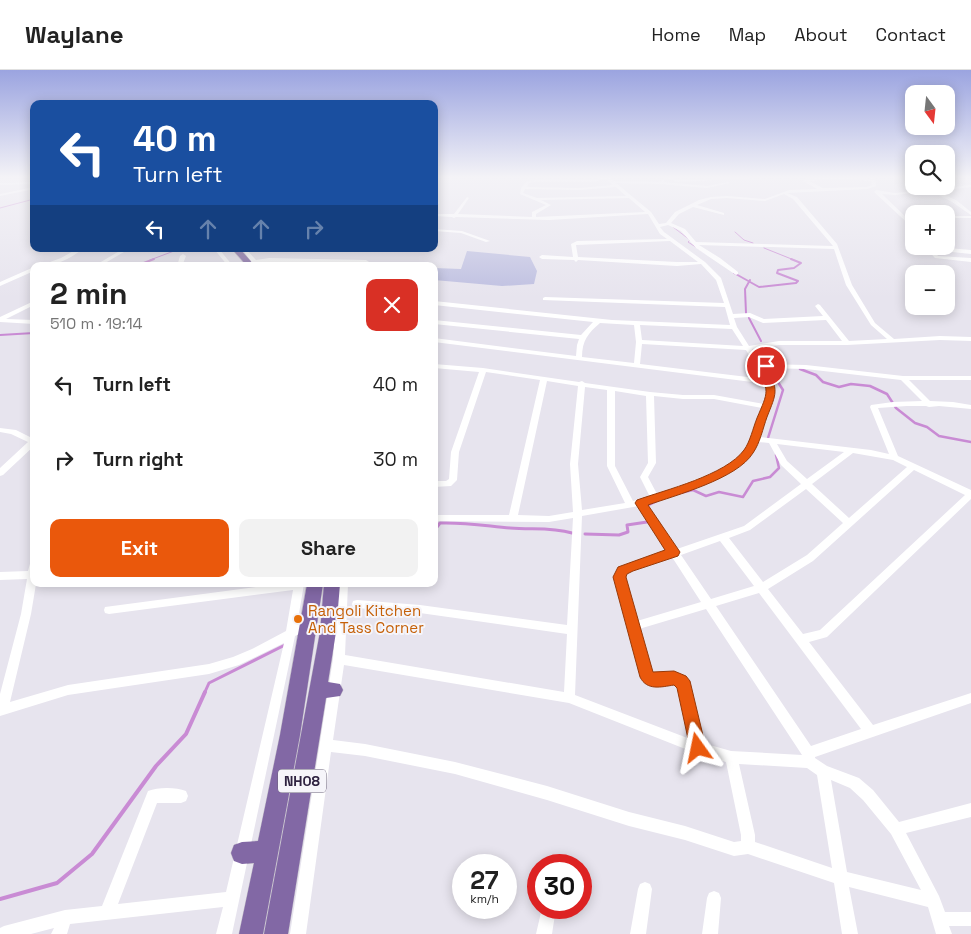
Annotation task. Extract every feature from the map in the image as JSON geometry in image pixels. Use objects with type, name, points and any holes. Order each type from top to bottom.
[{"type":"main road","points":[[230,252],[246,262]]},
{"type":"main road","points":[[239,252],[247,262]]},
{"type":"main road","name":"NH08","points":[[276,934],[326,690],[317,629],[305,587]]},
{"type":"main road","name":"NH08","points":[[251,934],[317,629],[331,587]]},
{"type":"main road","points":[[242,853],[268,851]]},
{"type":"street","points":[[467,217],[534,219],[566,217]]},
{"type":"street","points":[[438,518],[549,519],[636,504],[726,471],[749,452],[772,394],[770,382],[734,327],[720,279],[662,233],[651,217]]},
{"type":"street","points":[[668,224],[673,217]]},
{"type":"street","points":[[812,217],[835,244],[849,285],[873,324],[892,340]]},
{"type":"street","points":[[658,226],[668,224],[683,230],[695,243],[736,273]]},
{"type":"street","points":[[438,230],[462,232],[488,241]]},
{"type":"street","points":[[576,260],[573,244],[575,243],[671,240]]},
{"type":"street","points":[[695,243],[836,248]]},
{"type":"street","points":[[955,250],[971,252]]},
{"type":"street","points":[[54,262],[75,252]]},
{"type":"street","points":[[104,262],[121,252]]},
{"type":"street","points":[[219,252],[227,262]]},
{"type":"street","points":[[935,255],[937,257],[971,260]]},
{"type":"street","points":[[181,262],[183,256]]},
{"type":"street","points":[[542,257],[677,264],[701,263]]},
{"type":"street","points":[[0,284],[30,271]]},
{"type":"street","points":[[546,299],[728,305]]},
{"type":"street","points":[[564,299],[568,316]]},
{"type":"street","points":[[438,303],[599,320],[734,327]]},
{"type":"street","points":[[1,321],[30,305]]},
{"type":"street","points":[[818,306],[847,343]]},
{"type":"street","points":[[730,316],[750,315],[763,321],[828,318]]},
{"type":"street","points":[[579,357],[578,346],[581,337],[599,320]]},
{"type":"street","points":[[1,321],[30,322]]},
{"type":"street","points":[[438,322],[581,337]]},
{"type":"street","points":[[637,323],[639,342],[637,365]]},
{"type":"street","points":[[639,342],[746,348],[779,343],[847,343],[940,338],[971,339]]},
{"type":"street","points":[[438,340],[770,382]]},
{"type":"street","points":[[438,366],[483,370],[650,394],[714,397],[767,407]]},
{"type":"street","points":[[758,366],[806,367],[903,378],[971,378]]},
{"type":"street","points":[[438,484],[448,484],[453,480],[455,452],[483,370]]},
{"type":"street","points":[[513,519],[544,378]]},
{"type":"street","points":[[903,378],[929,405]]},
{"type":"street","points":[[569,698],[578,515],[574,464],[582,383]]},
{"type":"street","points":[[610,388],[611,466],[636,504],[673,552],[809,758],[823,771],[854,783],[868,795],[896,829],[934,901],[944,934]]},
{"type":"street","points":[[650,394],[652,463],[644,476],[655,498]]},
{"type":"street","points":[[895,458],[874,409],[877,406],[963,405],[971,407]]},
{"type":"street","points":[[0,430],[13,432],[30,440]]},
{"type":"street","points":[[755,439],[895,458],[971,494],[823,634],[801,639]]},
{"type":"street","points":[[772,442],[784,463],[848,523]]},
{"type":"street","points":[[1,471],[30,446]]},
{"type":"street","points":[[698,748],[684,685],[674,678],[654,681],[648,677],[632,627],[620,577],[622,571],[747,528],[851,451]]},
{"type":"street","points":[[632,627],[762,588],[810,558],[914,466]]},
{"type":"street","points":[[722,536],[870,731]]},
{"type":"street","points":[[0,576],[30,571]]},
{"type":"street","points":[[1,709],[26,614],[30,587]]},
{"type":"street","points":[[109,610],[282,587]]},
{"type":"street","points":[[224,934],[242,853],[317,629],[341,587]]},
{"type":"street","points":[[357,604],[420,609],[573,630]]},
{"type":"street","points":[[1,709],[68,690],[209,669],[235,662],[317,629]]},
{"type":"street","points":[[317,629],[339,659],[569,698],[698,748],[731,757],[809,758],[870,731],[971,698]]},
{"type":"street","points":[[298,934],[326,745],[326,690],[339,659]]},
{"type":"street","points":[[326,745],[365,750],[455,768],[547,792],[630,819],[685,833],[734,850],[748,847],[841,878],[934,901]]},
{"type":"street","points":[[731,757],[748,835],[748,847]]},
{"type":"street","points":[[823,771],[850,934]]},
{"type":"street","points":[[107,912],[153,796],[181,796]]},
{"type":"street","points":[[896,829],[971,810]]},
{"type":"street","points":[[638,934],[645,889]]},
{"type":"street","points":[[710,934],[714,898]]},
{"type":"street","points":[[4,934],[65,917],[232,899]]},
{"type":"street","points":[[59,934],[65,917]]},
{"type":"street","points":[[544,934],[547,919]]},
{"type":"street","points":[[940,919],[971,919]]},
{"type":"shaded area","points":[[467,251],[530,257],[537,271],[534,284],[502,286],[438,280],[438,268],[461,269]]},
{"type":"waterway","points":[[673,227],[690,240],[688,242],[705,253]]},
{"type":"waterway","points":[[735,232],[744,240],[753,243]]},
{"type":"waterway","points":[[764,248],[794,260]]},
{"type":"waterway","points":[[150,260],[171,252]]},
{"type":"waterway","points":[[146,262],[154,259]]},
{"type":"waterway","points":[[749,281],[759,287],[796,283],[798,281],[777,273],[778,270],[794,268],[801,263],[791,259]]},
{"type":"waterway","points":[[734,273],[749,281]]},
{"type":"waterway","points":[[746,313],[745,289],[749,281]]},
{"type":"waterway","points":[[749,318],[761,341]]},
{"type":"waterway","points":[[0,335],[30,333]]},
{"type":"waterway","points":[[762,348],[766,364]]},
{"type":"waterway","points":[[768,438],[783,390],[769,368]]},
{"type":"waterway","points":[[775,375],[775,371],[784,368]]},
{"type":"waterway","points":[[800,369],[816,375],[823,382],[839,387],[851,384],[870,386],[887,394],[896,408],[915,423],[927,427],[939,436],[971,442]]},
{"type":"waterway","points":[[671,495],[693,490],[706,496],[719,492],[743,497],[753,481],[770,477],[779,468],[776,455]]},
{"type":"waterway","points":[[647,506],[659,500]]},
{"type":"waterway","points":[[585,534],[619,535],[628,532],[627,525],[647,522]]},
{"type":"waterway","points":[[438,526],[440,523],[449,523],[518,529],[549,529],[572,533]]},
{"type":"waterway","points":[[204,694],[209,683],[285,645]]},
{"type":"waterway","points":[[0,899],[57,883],[92,854],[156,766],[186,734],[205,692]]},
{"type":"place","name":"Rangoli Kitchen And Tass Corner","points":[[298,619]]},
{"type":"route","points":[[698,748],[684,685],[674,678],[654,681],[645,672],[620,577],[622,571],[628,568],[673,552],[641,503],[692,486],[726,471],[749,452],[772,394],[770,382],[758,366],[766,366]]}]
